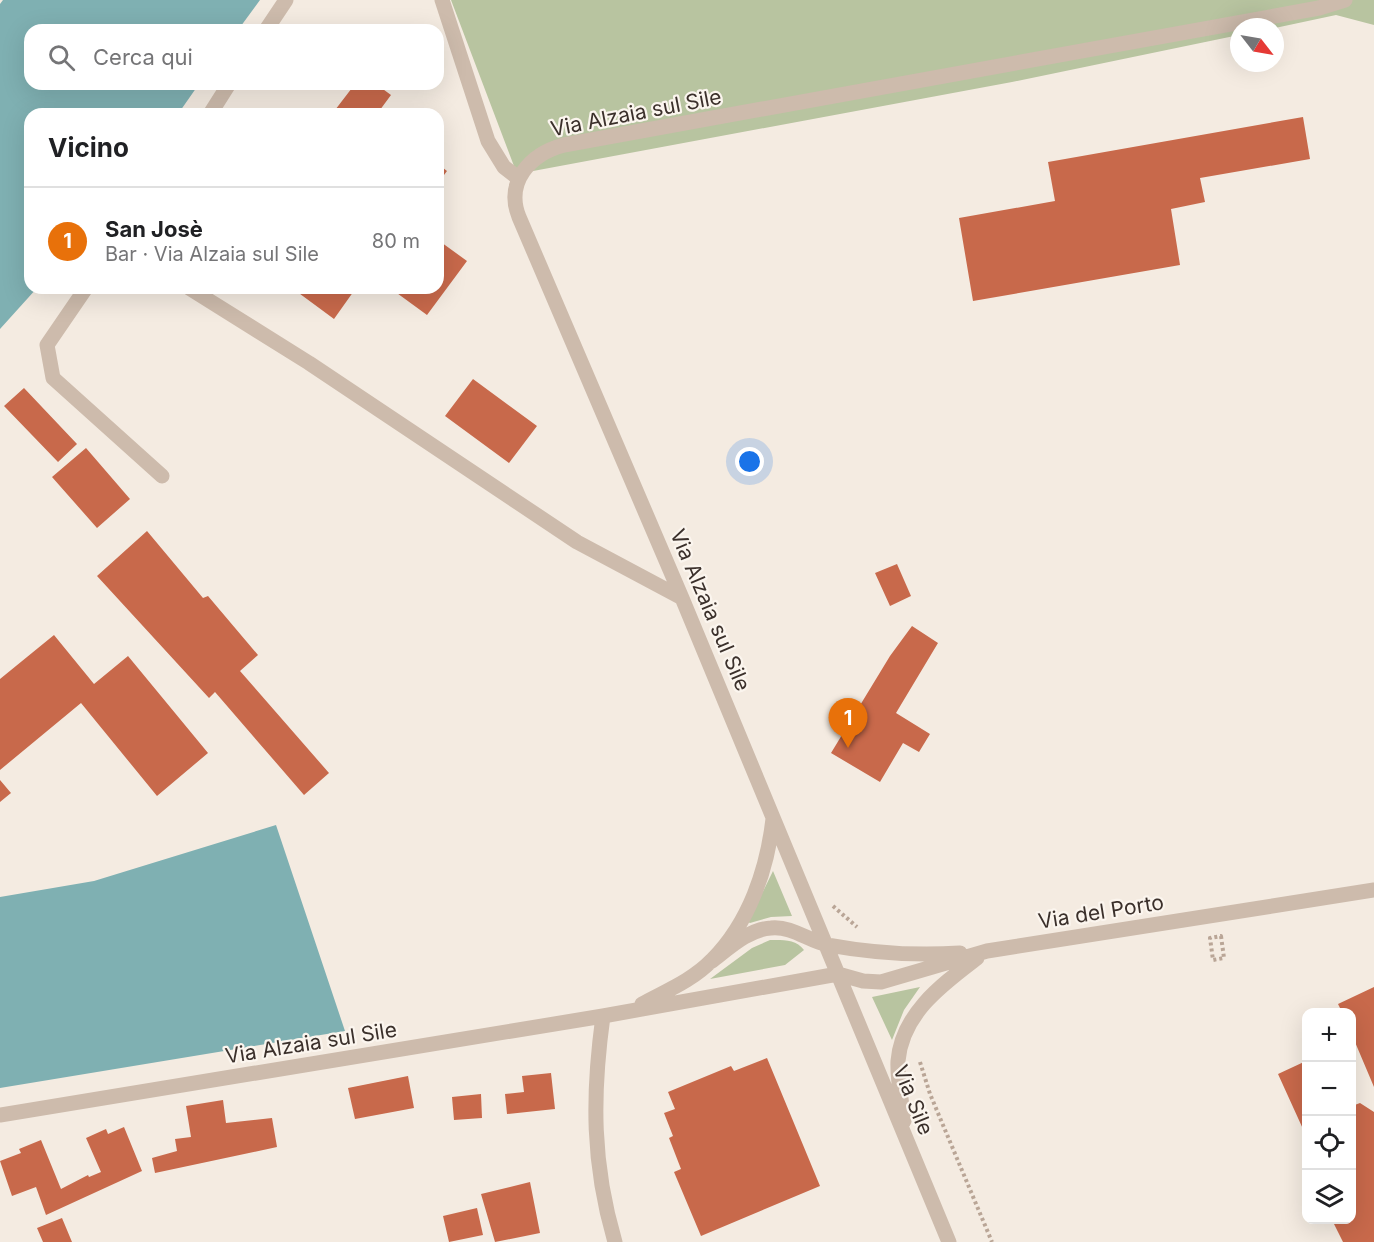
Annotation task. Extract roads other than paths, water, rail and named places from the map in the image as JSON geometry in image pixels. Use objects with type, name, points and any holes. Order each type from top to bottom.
[{"type":"street","points":[[270,24],[286,0]]},
{"type":"street","points":[[442,0],[488,141],[504,167],[518,178]]},
{"type":"street","name":"Via Alzaia sul Sile","points":[[0,1115],[603,1016],[838,974],[682,598],[519,217],[513,197],[518,178],[542,153],[564,146],[1319,8],[1345,0]]},
{"type":"street","points":[[214,108],[225,90]]},
{"type":"street","points":[[82,294],[47,345],[53,378],[162,476]]},
{"type":"street","points":[[199,294],[309,363],[577,542],[682,598]]},
{"type":"street","name":"Via Alzaia sul Sile","points":[[629,1011],[687,980],[712,961],[742,918],[760,879],[769,850],[773,816]]},
{"type":"street","name":"Via del Porto","points":[[838,974],[862,981],[881,982],[987,951],[1374,890]]},
{"type":"street","points":[[712,961],[744,937],[770,928],[800,932],[826,945],[901,955],[987,951]]},
{"type":"street","points":[[906,1138],[898,1062],[908,1028],[937,988],[987,951]]},
{"type":"street","name":"Via Sile","points":[[838,974],[949,1242]]},
{"type":"street","points":[[603,1016],[595,1076],[594,1120],[605,1208],[615,1242]]},
{"type":"water","points":[[3,0],[260,0],[242,24],[24,24],[24,90],[195,90],[182,108],[24,108],[24,294],[32,294],[0,329],[0,4]]},
{"type":"water","points":[[276,825],[345,1031],[0,1088],[0,897],[94,881]]},
{"type":"place","name":"San Josè","points":[[848,748]]}]
